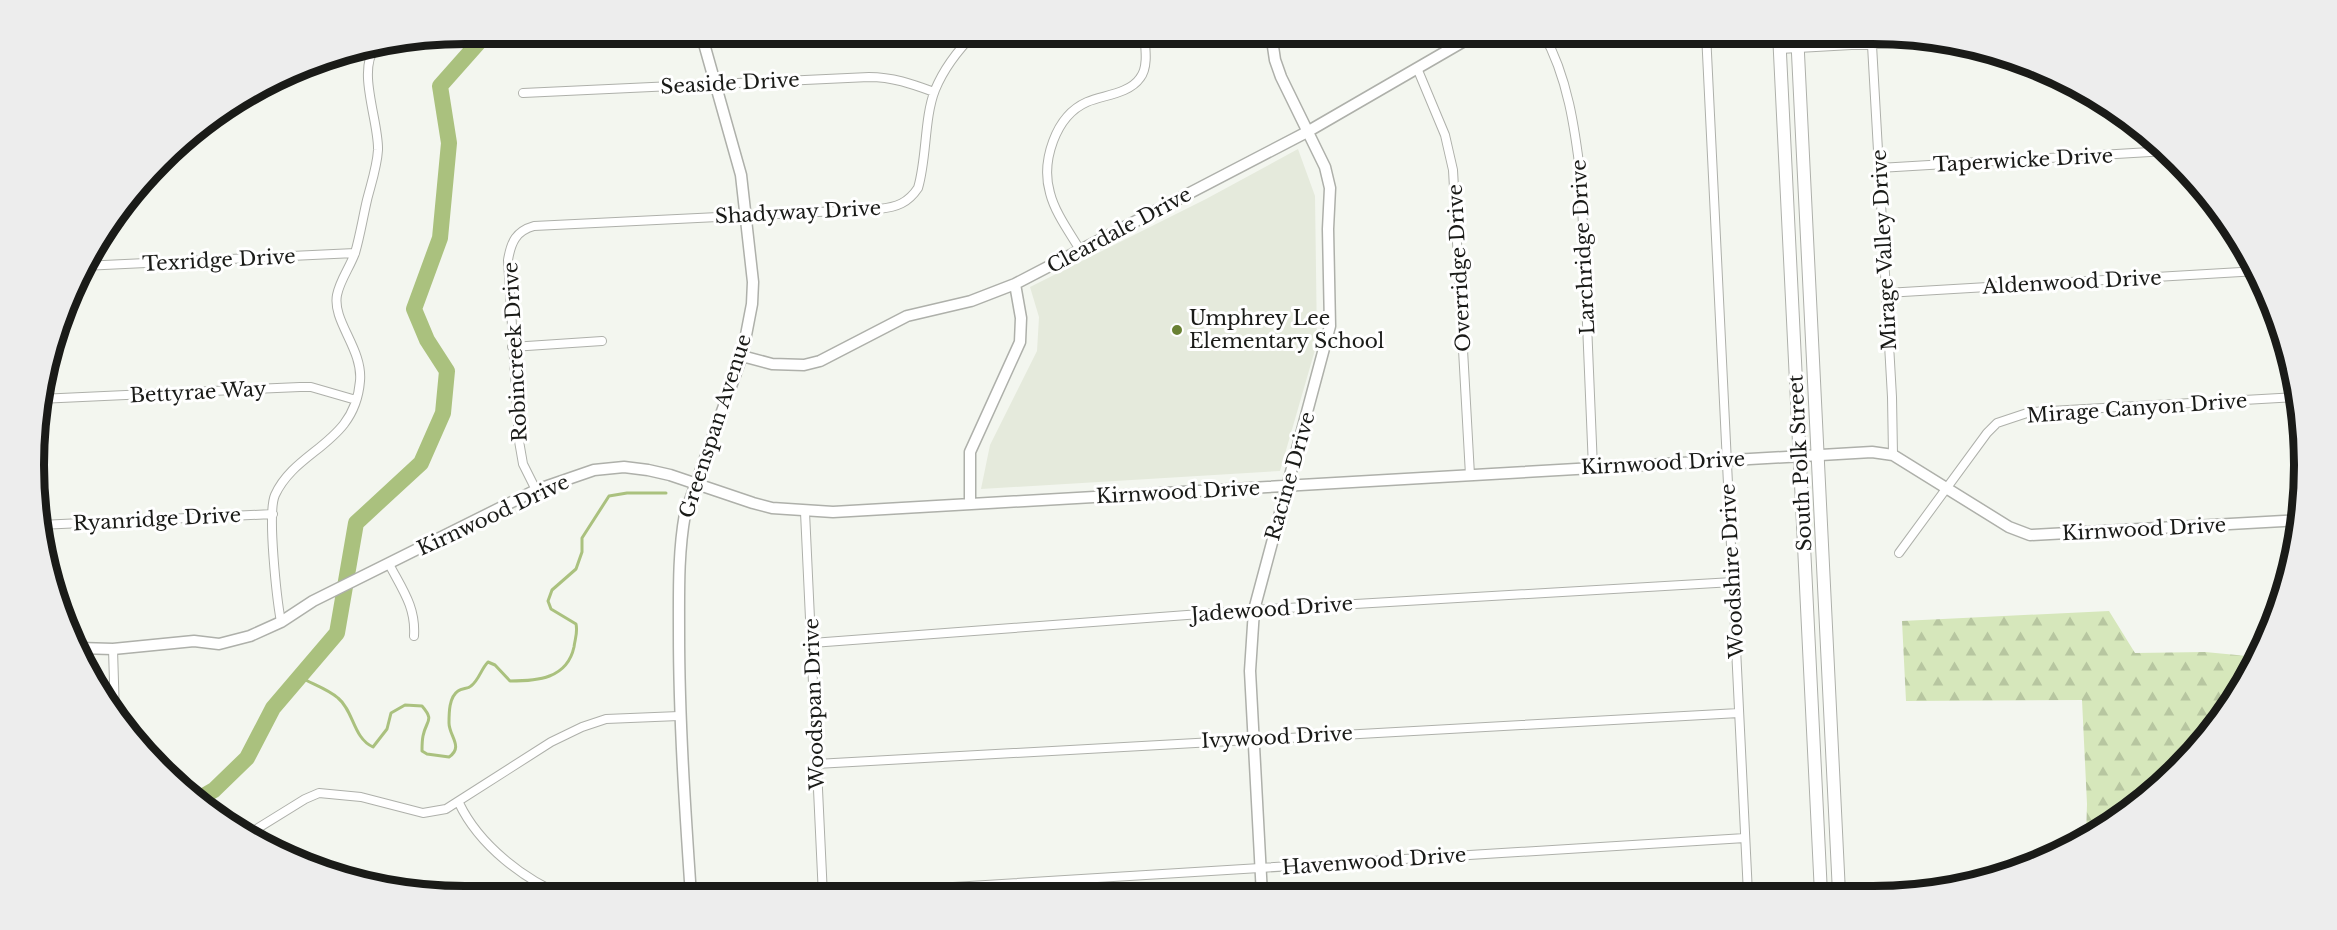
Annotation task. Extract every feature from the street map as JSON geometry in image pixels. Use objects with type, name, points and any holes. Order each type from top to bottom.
[{"type":"main road","name":"South Polk Street","points":[[1780,44],[1821,886]]},
{"type":"main road","name":"South Polk Street","points":[[1798,44],[1839,886]]},
{"type":"main road","points":[[1811,688],[1829,688]]},
{"type":"street","name":"Greenspan Avenue","points":[[690,886],[679,716],[681,531],[695,484],[742,356],[752,304],[753,282],[737,157],[704,44]]},
{"type":"street","name":"Shadyway Drive","points":[[510,246],[520,232],[534,226],[879,209],[895,206],[912,198],[918,188],[922,176],[934,92],[946,68],[964,44]]},
{"type":"street","points":[[1080,250],[1050,196],[1047,177],[1052,146],[1056,135],[1073,111],[1085,102],[1136,84],[1143,75],[1144,44]]},
{"type":"street","name":"Racine Drive","points":[[1261,886],[1250,671],[1254,610],[1330,326],[1328,230],[1330,188],[1324,167],[1281,77],[1273,44]]},
{"type":"street","name":"Cleardale Drive","points":[[742,356],[772,364],[804,365],[820,361],[907,316],[971,301],[1015,284],[1306,132],[1459,44]]},
{"type":"street","name":"Larchridge Drive","points":[[1548,44],[1566,92],[1576,138],[1581,179],[1593,468]]},
{"type":"street","name":"Woodshire Drive","points":[[1707,44],[1748,886]]},
{"type":"street","points":[[1780,49],[1885,44]]},
{"type":"street","name":"Mirage Valley Drive","points":[[1872,45],[1893,455]]},
{"type":"street","points":[[281,622],[276,596],[273,514],[275,496],[293,471],[342,428],[352,413],[360,383],[360,362],[338,314],[337,294],[355,253],[378,151],[368,65],[370,55]]},
{"type":"street","name":"Overridge Drive","points":[[1417,69],[1445,135],[1453,170],[1470,475]]},
{"type":"street","name":"Seaside Drive","points":[[524,93],[886,77],[934,92]]},
{"type":"street","name":"Taperwicke Drive","points":[[1880,168],[2154,152]]},
{"type":"street","name":"Robincreek Drive","points":[[510,246],[508,260],[512,347],[519,441],[524,464],[536,490]]},
{"type":"street","name":"Texridge Drive","points":[[94,265],[355,253]]},
{"type":"street","name":"Aldenwood Drive","points":[[1886,293],[2246,272]]},
{"type":"street","points":[[970,504],[970,452],[1020,342],[1021,318],[1015,284]]},
{"type":"street","points":[[512,347],[602,341]]},
{"type":"street","name":"Bettyrae Way","points":[[49,399],[311,387],[356,400]]},
{"type":"street","name":"Mirage Canyon Drive","points":[[1899,553],[1946,487],[1997,423],[2030,412],[2288,397]]},
{"type":"street","name":"Kirnwood Drive","points":[[86,648],[112,649],[194,641],[219,644],[250,636],[281,622],[313,601],[536,490],[594,470],[616,468],[648,470],[753,504],[805,512],[833,512],[1856,452],[1893,455],[2009,527],[2030,535],[2290,521]]},
{"type":"street","name":"Woodspan Drive","points":[[805,512],[822,886]]},
{"type":"street","name":"Ryanridge Drive","points":[[48,525],[273,514]]},
{"type":"street","points":[[388,564],[412,609],[415,622],[414,636]]},
{"type":"street","name":"Jadewood Drive","points":[[812,643],[1254,610],[1732,582]]},
{"type":"street","points":[[112,649],[114,698]]},
{"type":"street","name":"Ivywood Drive","points":[[816,764],[1739,713]]},
{"type":"street","points":[[254,830],[305,799],[319,793],[361,797],[423,813],[446,809],[459,803],[551,742],[582,726],[606,719],[679,716]]},
{"type":"street","points":[[459,803],[472,826],[506,860],[546,886]]},
{"type":"street","name":"Havenwood Drive","points":[[979,886],[1745,838]]},
{"type":"shaded area","name":"Umphrey Lee Elementary School","points":[[1298,149],[1315,196],[1317,343],[1280,471],[981,489],[990,445],[1037,351],[1039,317],[1030,287],[1206,199]]},
{"type":"green space","points":[[2109,611],[2135,653],[2205,652],[2247,657],[2222,699],[2189,743],[2150,782],[2086,828],[2082,700],[1906,701],[1902,621]]},
{"type":"waterway","points":[[204,796],[214,790],[247,758],[273,708],[337,633],[356,523],[421,463],[443,413],[447,371],[427,340],[414,309],[440,238],[449,143],[440,86],[477,44]]},
{"type":"waterway","points":[[300,677],[338,698],[361,737],[373,747],[387,729],[391,713],[405,705],[422,706],[429,718],[424,731],[422,751],[427,754],[449,757],[456,745],[449,723],[453,697],[461,689],[474,684],[488,662],[495,665],[510,681],[520,681],[550,676],[565,666],[570,658],[576,636],[576,624],[551,609],[548,601],[552,590],[576,569],[582,552],[582,538],[609,496],[627,493],[666,493]]},
{"type":"place","name":"Umphrey Lee Elementary School","points":[[1177,330]]}]
